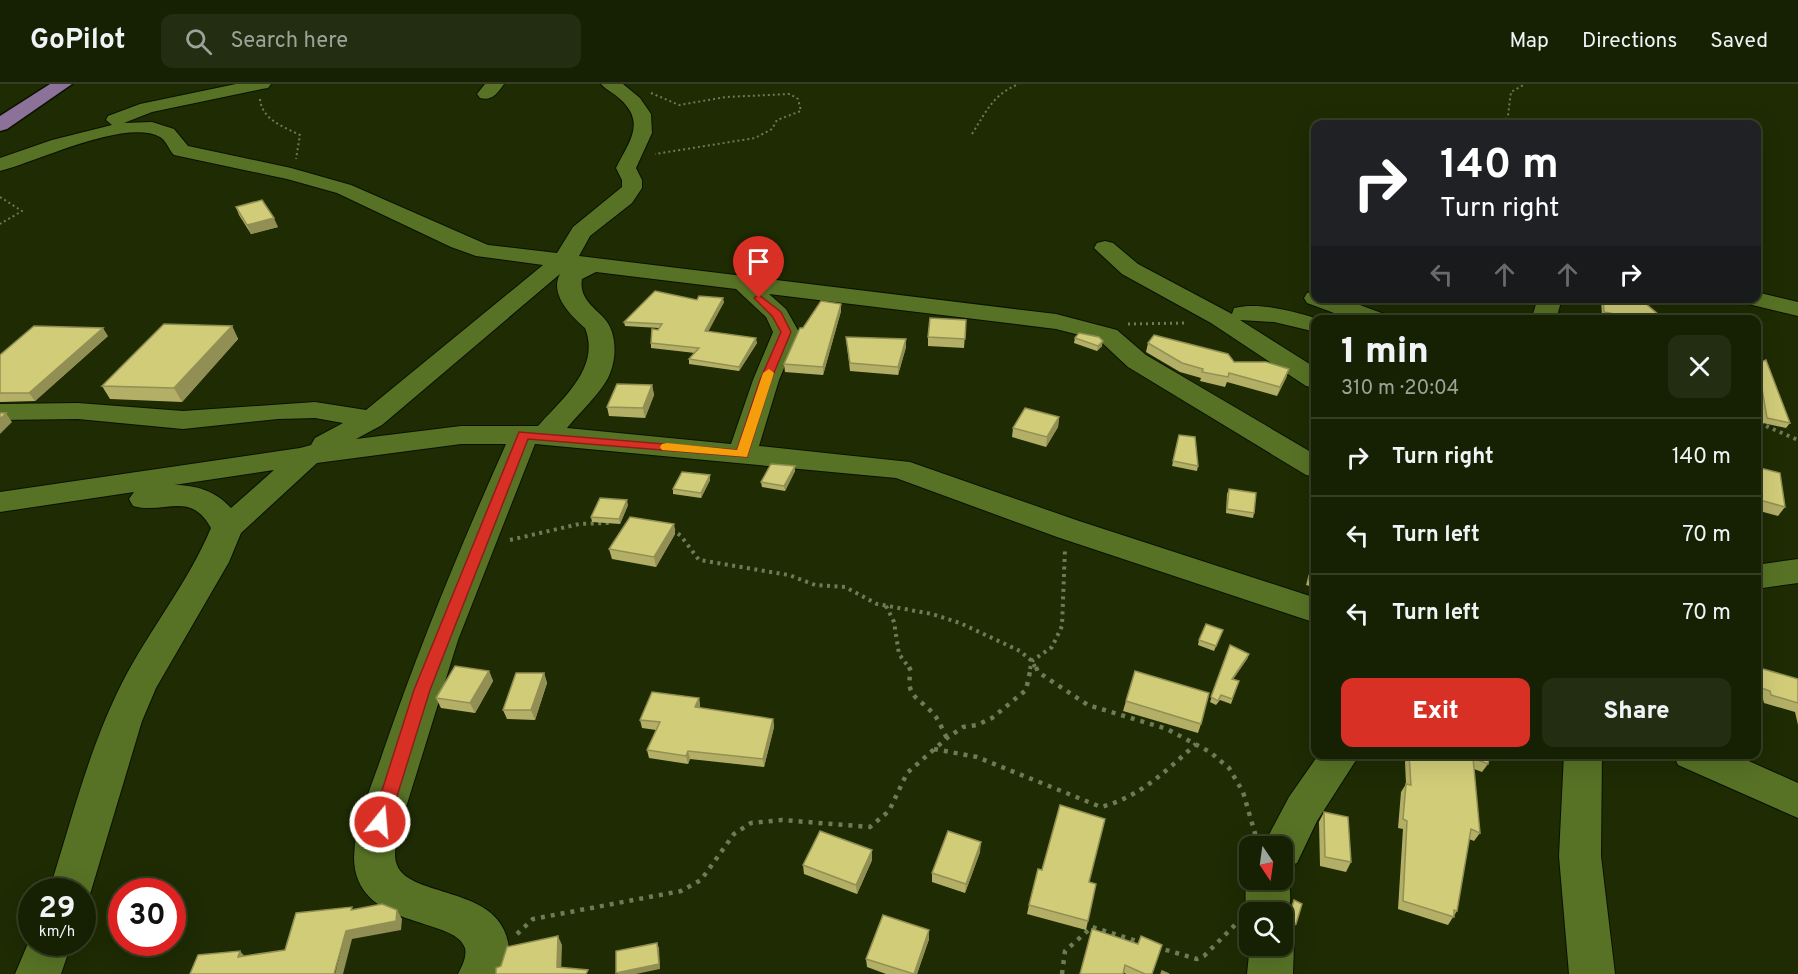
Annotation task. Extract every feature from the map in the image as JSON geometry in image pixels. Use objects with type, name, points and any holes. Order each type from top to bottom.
[{"type":"main road","points":[[0,124],[63,84]]},
{"type":"street","points":[[66,143],[133,113],[262,84]]},
{"type":"street","points":[[74,878],[123,721],[140,684],[213,561],[227,528],[309,454],[372,419],[562,261],[581,232],[624,198],[632,188],[632,180],[626,168],[644,129],[643,118],[630,97],[617,88]]},
{"type":"street","points":[[0,165],[113,130],[152,128],[168,133],[177,147],[188,154],[291,174],[364,196],[459,242],[484,251],[1046,321],[1108,335],[1137,361],[1311,465]]},
{"type":"street","points":[[1105,248],[1130,269],[1220,318],[1311,377]]},
{"type":"street","points":[[481,974],[488,957],[485,938],[466,919],[410,900],[388,887],[377,873],[375,849],[380,822],[422,690],[473,558],[535,435],[595,377],[600,355],[598,327],[576,306],[571,296],[569,281],[572,275],[592,264]]},
{"type":"street","points":[[742,282],[777,314],[786,332],[765,380],[742,454]]},
{"type":"street","points":[[1761,300],[1798,309]]},
{"type":"street","points":[[1327,303],[1363,315]]},
{"type":"street","points":[[1243,313],[1274,315],[1311,324]]},
{"type":"street","points":[[1245,363],[1288,361],[1311,365]]},
{"type":"street","points":[[0,412],[78,411],[183,420],[315,410],[372,419]]},
{"type":"street","points":[[8,501],[309,454],[461,435],[535,435],[900,469],[1068,529],[1311,609]]},
{"type":"street","points":[[8,501],[51,509],[186,495],[207,501],[220,514],[227,528]]},
{"type":"street","points":[[1761,576],[1798,571]]},
{"type":"street","points":[[1289,836],[1303,810],[1338,759]]},
{"type":"street","points":[[1583,759],[1580,856],[1593,974]]},
{"type":"street","points":[[1703,759],[1798,801]]},
{"type":"street","points":[[38,974],[45,956]]},
{"type":"street","points":[[1267,956],[1270,974]]},
{"type":"path","points":[[262,84],[259,105],[262,111],[300,135],[291,174]]},
{"type":"path","points":[[972,134],[993,101],[1004,90],[1019,84]]},
{"type":"path","points":[[1505,120],[1511,92],[1525,84]]},
{"type":"path","points":[[617,88],[650,93],[679,105],[726,97],[790,94],[798,99],[801,111],[795,116],[781,118],[772,129],[755,138],[659,154],[631,156]]},
{"type":"path","points":[[0,197],[22,211],[0,224]]},
{"type":"path","points":[[1761,423],[1798,440]]},
{"type":"path","points":[[473,558],[513,539],[579,524],[616,522]]},
{"type":"path","points":[[664,527],[680,534],[699,560],[789,575],[814,585],[845,587],[885,606],[932,614],[960,623],[1020,651],[1050,682],[1088,705],[1167,729],[1210,752],[1229,768],[1243,792],[1255,836]]},
{"type":"path","points":[[510,942],[523,926],[533,919],[681,891],[701,879],[734,834],[751,823],[782,820],[870,827],[882,819],[889,811],[907,773],[933,749],[963,727],[977,725],[992,718],[1026,690],[1032,661],[1051,647],[1057,638],[1065,605],[1064,554],[1068,529]]},
{"type":"path","points":[[885,606],[894,622],[899,654],[911,671],[908,683],[910,692],[936,717],[946,738]]},
{"type":"path","points":[[933,749],[977,757],[1101,807],[1117,804],[1145,788],[1196,744]]},
{"type":"path","points":[[1062,974],[1065,951],[1092,927],[1197,960],[1239,936]]},
{"type":"building","points":[[262,200],[274,218],[247,225],[236,207]]},
{"type":"building","points":[[655,291],[697,300],[699,296],[723,298],[705,331],[756,338],[739,367],[689,359],[699,348],[651,343],[652,329],[658,330],[662,324],[624,322]]},
{"type":"building","points":[[821,301],[841,304],[823,367],[784,364],[800,328],[803,328]]},
{"type":"building","points":[[1603,303],[1645,303],[1659,315],[1620,315],[1604,312]]},
{"type":"building","points":[[930,318],[966,320],[965,339],[928,337]]},
{"type":"building","points":[[164,324],[232,326],[174,388],[102,386]]},
{"type":"building","points":[[34,326],[103,328],[29,393],[0,393],[0,355]]},
{"type":"building","points":[[1079,333],[1099,337],[1103,341],[1098,346],[1075,338]]},
{"type":"building","points":[[1154,335],[1228,354],[1234,362],[1266,362],[1289,369],[1280,387],[1229,373],[1228,377],[1202,372],[1203,369],[1182,363],[1148,343]]},
{"type":"building","points":[[846,337],[906,339],[898,367],[850,363]]},
{"type":"building","points":[[1766,360],[1790,423],[1767,418],[1761,383],[1761,362]]},
{"type":"building","points":[[617,384],[652,385],[643,408],[607,407]]},
{"type":"building","points":[[1025,408],[1059,417],[1047,437],[1013,428]]},
{"type":"building","points":[[1179,435],[1195,437],[1198,466],[1173,461]]},
{"type":"building","points":[[771,464],[795,466],[784,486],[761,482]]},
{"type":"building","points":[[1761,468],[1780,473],[1785,507],[1761,500]]},
{"type":"building","points":[[682,472],[710,475],[701,493],[673,489]]},
{"type":"building","points":[[1229,489],[1256,493],[1254,513],[1227,509]]},
{"type":"building","points":[[600,498],[627,500],[619,519],[591,517]]},
{"type":"building","points":[[630,517],[674,524],[654,557],[609,549]]},
{"type":"building","points":[[1206,624],[1223,630],[1216,646],[1199,640]]},
{"type":"building","points":[[1230,645],[1249,654],[1232,679],[1239,681],[1232,699],[1221,695],[1218,701],[1211,697]]},
{"type":"building","points":[[455,666],[489,671],[470,703],[436,698]]},
{"type":"building","points":[[1761,668],[1798,679],[1798,703],[1771,695],[1770,691],[1761,688]]},
{"type":"building","points":[[1135,671],[1209,693],[1201,724],[1126,701]]},
{"type":"building","points":[[516,673],[544,673],[531,710],[503,710]]},
{"type":"building","points":[[652,692],[699,698],[695,707],[773,719],[763,759],[688,751],[686,756],[647,750],[660,722],[640,720]]},
{"type":"building","points":[[1409,759],[1473,759],[1480,833],[1471,829],[1457,911],[1454,910],[1454,917],[1403,901],[1407,821],[1403,819],[1406,784],[1411,785]]},
{"type":"building","points":[[1476,759],[1489,759],[1488,764]]},
{"type":"building","points":[[1060,805],[1105,819],[1089,882],[1096,884],[1088,921],[1029,905],[1038,869],[1042,870]]},
{"type":"building","points":[[1324,812],[1348,817],[1351,862],[1325,857]]},
{"type":"building","points":[[820,831],[872,850],[856,885],[803,865]]},
{"type":"building","points":[[948,831],[981,842],[966,884],[932,873]]},
{"type":"building","points":[[1294,900],[1302,904],[1296,924],[1293,922]]},
{"type":"building","points":[[382,904],[397,910],[396,921],[346,931],[334,974],[190,974],[198,955],[240,951],[238,957],[285,950],[296,913],[352,907],[351,910]]},
{"type":"building","points":[[883,915],[929,930],[914,974],[866,959]]},
{"type":"building","points":[[1092,929],[1138,944],[1141,936],[1162,945],[1152,974],[1145,974],[1125,965],[1123,974],[1080,974]]},
{"type":"building","points":[[558,936],[557,967],[588,970],[586,974],[496,974],[496,968],[501,966],[507,947]]},
{"type":"building","points":[[657,943],[659,964],[616,973],[616,951]]},
{"type":"slow traffic","points":[[667,447],[742,454],[769,373]]},
{"type":"route","points":[[380,822],[422,690],[524,435],[546,435],[742,454],[765,380],[786,332],[777,314],[759,298]]}]
